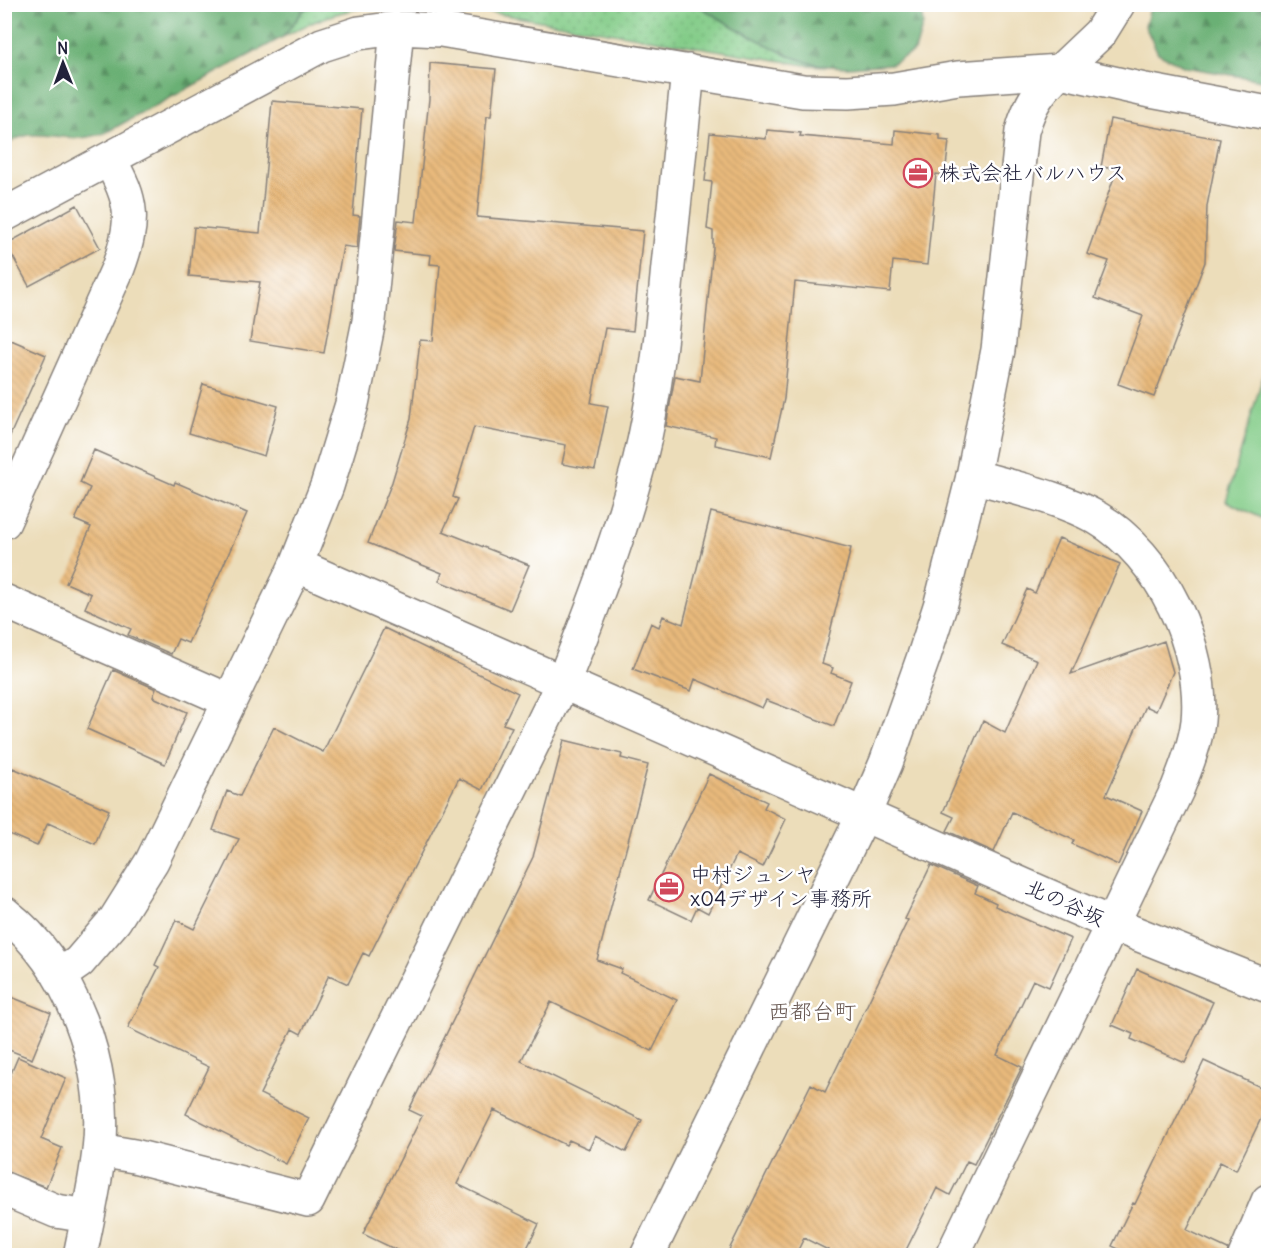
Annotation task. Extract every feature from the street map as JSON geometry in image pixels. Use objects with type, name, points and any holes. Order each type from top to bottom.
[{"type":"street","points":[[646,1256],[864,814],[886,763],[941,603],[973,476],[998,350],[1022,131],[1029,108],[1042,87],[1100,33],[1118,4]]},
{"type":"street","points":[[4,215],[322,45],[359,33],[397,28],[441,30],[803,90],[849,92],[894,89],[958,78],[1060,71],[1145,90],[1269,113]]},
{"type":"street","points":[[59,976],[79,962],[115,920],[152,861],[296,565],[327,486],[352,404],[369,321],[397,28]]},
{"type":"street","points":[[99,1150],[134,1156],[308,1200],[563,682],[597,598],[620,530],[639,462],[654,392],[688,71]]},
{"type":"street","points":[[4,522],[128,241],[130,212],[124,184],[109,159]]},
{"type":"street","points":[[952,1256],[1177,790],[1191,756],[1198,720],[1197,682],[1190,647],[1178,613],[1144,557],[1100,520],[1074,506],[973,476]]},
{"type":"street","name":"北の谷坂","points":[[296,565],[1112,924],[1269,986]]},
{"type":"street","points":[[4,601],[230,701]]},
{"type":"street","points":[[4,913],[39,947],[59,976],[81,1020],[94,1061],[100,1104],[99,1150],[80,1256]]},
{"type":"street","points":[[4,1190],[56,1211],[88,1216]]},
{"type":"street","points":[[1245,1256],[1269,1201]]},
{"type":"green space","points":[[5,4],[311,5],[302,12],[283,37],[105,133],[81,138],[30,135],[21,137],[5,147]]},
{"type":"green space","points":[[311,5],[381,5],[330,16],[283,37],[302,12]]},
{"type":"green space","points":[[445,5],[697,5],[787,55],[828,66],[806,65]]},
{"type":"green space","points":[[697,5],[920,5],[923,24],[915,51],[891,64],[828,66],[787,55]]},
{"type":"green space","points":[[1151,5],[1268,5],[1268,81],[1185,67],[1158,53],[1145,26]]},
{"type":"green space","points":[[1268,359],[1268,521],[1226,501]]},
{"type":"building","points":[[430,63],[496,69],[491,116],[487,116],[477,217],[643,231],[633,331],[605,328],[591,403],[608,406],[595,470],[562,464],[566,445],[474,427],[453,497],[458,499],[443,531],[529,565],[510,610],[439,581],[442,573],[368,543],[392,482],[411,419],[420,340],[433,341],[440,265],[430,264],[431,255],[394,251],[398,220],[416,222],[429,99]]},
{"type":"building","points":[[272,101],[362,109],[353,215],[360,216],[357,248],[343,246],[324,353],[250,341],[260,282],[189,276],[194,227],[260,233]]},
{"type":"building","points":[[1110,119],[1220,139],[1207,206],[1205,262],[1154,397],[1118,384],[1143,316],[1095,298],[1109,261],[1087,254],[1117,169],[1101,167]]},
{"type":"building","points":[[767,130],[801,133],[800,136],[894,144],[895,130],[940,135],[940,140],[949,141],[945,175],[936,174],[927,265],[893,261],[890,292],[795,282],[784,399],[771,457],[715,445],[716,437],[666,426],[675,376],[700,381],[713,248],[713,231],[707,229],[712,182],[705,181],[710,133],[766,139]]},
{"type":"building","points":[[77,205],[100,248],[29,286],[6,244]]},
{"type":"building","points":[[4,337],[46,355],[4,449]]},
{"type":"building","points":[[203,384],[278,406],[264,456],[189,433]]},
{"type":"building","points":[[94,450],[174,485],[175,482],[247,513],[188,643],[178,639],[171,654],[128,635],[131,629],[85,608],[91,594],[66,583],[91,527],[75,520],[90,488],[80,483]]},
{"type":"building","points":[[711,512],[851,548],[822,664],[833,668],[831,673],[851,681],[834,726],[766,700],[762,708],[695,679],[691,691],[633,669],[651,623],[659,627],[663,616],[683,624]]},
{"type":"building","points":[[1059,538],[1120,564],[1071,674],[1164,641],[1173,672],[1156,711],[1146,706],[1106,795],[1142,811],[1118,865],[1072,844],[1074,840],[1012,812],[994,852],[947,831],[954,817],[943,812],[983,721],[1005,733],[1037,660],[1002,645],[1027,589],[1035,593]]},
{"type":"building","points":[[384,628],[518,693],[503,724],[512,727],[482,790],[459,778],[369,956],[363,953],[348,984],[329,975],[301,1034],[292,1029],[260,1094],[309,1118],[286,1164],[186,1114],[209,1067],[128,1028],[159,967],[155,965],[176,920],[194,929],[239,839],[213,830],[227,791],[240,796],[274,727],[323,752]]},
{"type":"building","points":[[113,670],[156,689],[153,697],[187,712],[165,764],[87,729]]},
{"type":"building","points":[[564,740],[622,754],[621,758],[648,765],[597,960],[622,969],[620,973],[677,1000],[652,1051],[551,1002],[521,1061],[642,1120],[626,1152],[595,1136],[589,1149],[569,1140],[566,1145],[494,1110],[457,1184],[539,1224],[523,1256],[409,1256],[363,1234],[422,1116],[409,1110],[533,857]]},
{"type":"building","points":[[13,768],[109,810],[95,844],[48,823],[37,846],[4,832],[4,788]]},
{"type":"building","points":[[709,774],[767,802],[764,808],[786,819],[763,867],[737,854],[708,913],[697,907],[691,920],[649,900]]},
{"type":"building","points":[[931,865],[978,886],[975,893],[996,903],[995,906],[1071,939],[1049,987],[1033,980],[997,1055],[1022,1067],[974,1164],[967,1161],[950,1195],[937,1188],[903,1256],[840,1256],[804,1238],[795,1256],[726,1256],[811,1084],[825,1092],[908,920],[905,919]]},
{"type":"building","points":[[1137,969],[1213,1002],[1185,1063],[1131,1039],[1133,1034],[1112,1025]]},
{"type":"building","points":[[4,994],[51,1013],[32,1059],[4,1048]]},
{"type":"building","points":[[18,1057],[66,1078],[41,1139],[62,1148],[46,1187],[4,1171],[4,1090]]},
{"type":"building","points":[[1204,1061],[1269,1091],[1269,1102],[1236,1170],[1220,1162],[1187,1230],[1228,1249],[1227,1256],[1133,1256],[1112,1246],[1133,1203],[1135,1204]]},
{"type":"place","name":"株式会社バルハウス","points":[[918,173]]},
{"type":"place","name":"中村ジュンヤ x04デザイン事務所","points":[[669,887]]},
{"type":"district","name":"西都台町","points":[[812,1011]]}]
